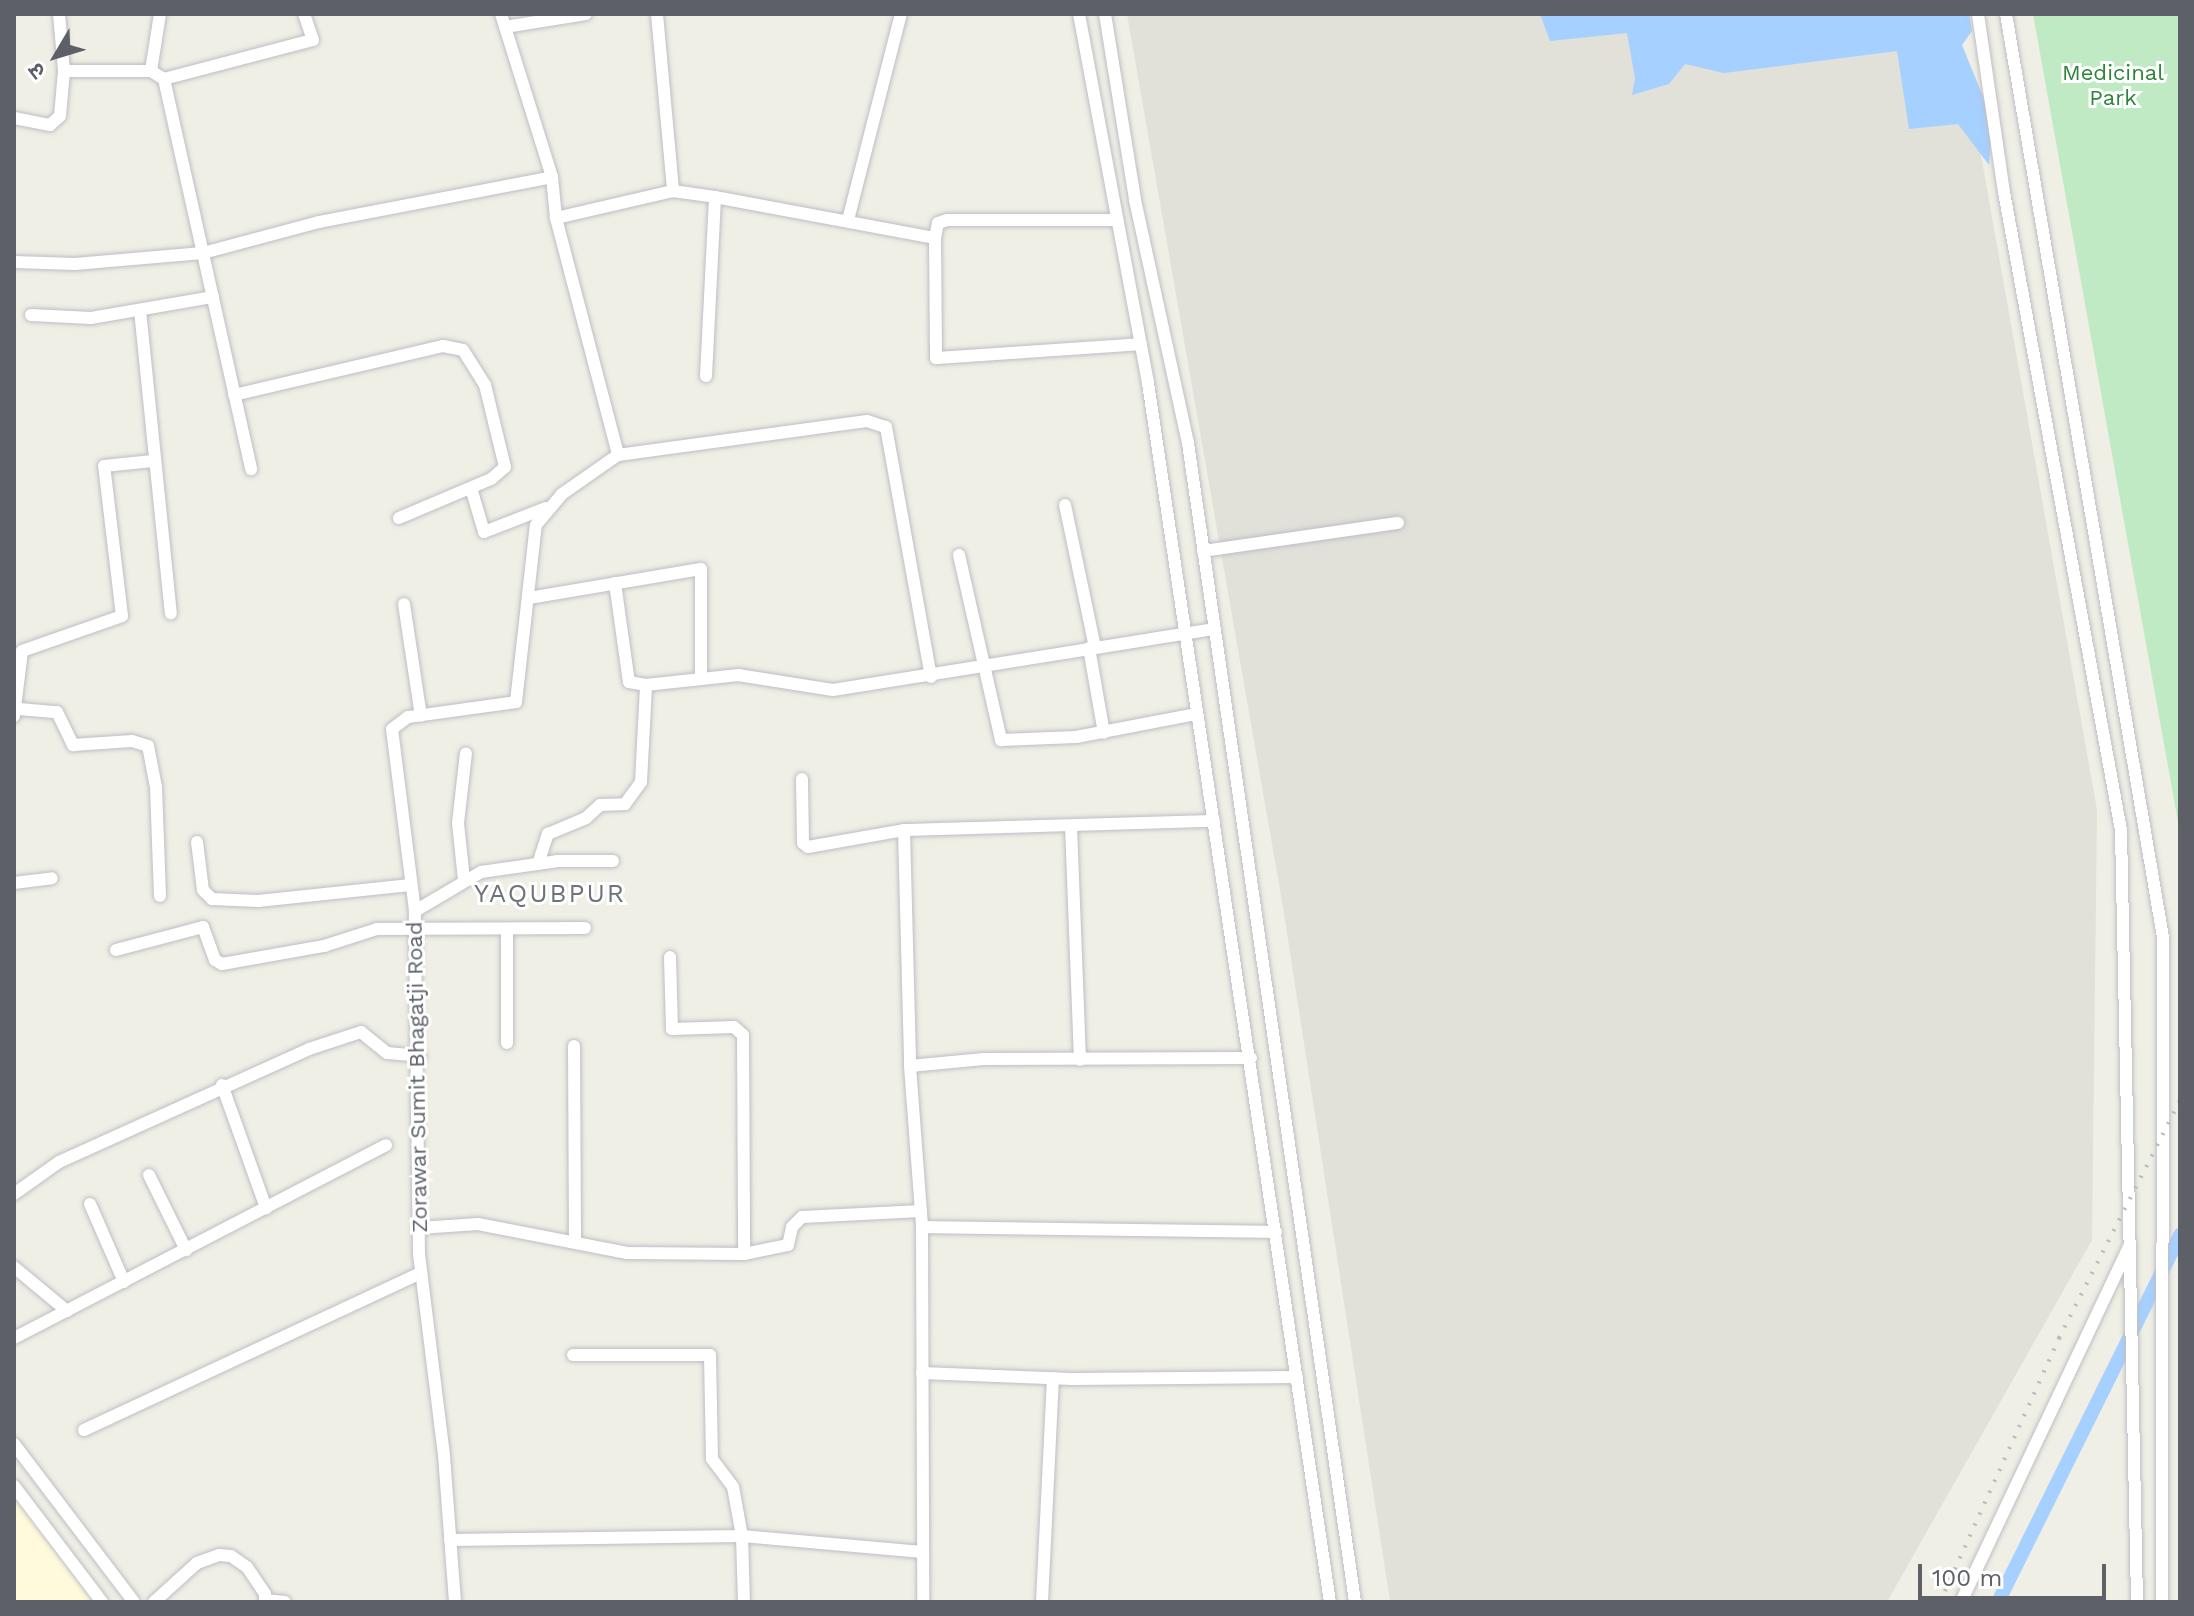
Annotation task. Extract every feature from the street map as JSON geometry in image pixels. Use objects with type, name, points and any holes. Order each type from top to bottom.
[{"type":"street","points":[[14,118],[57,121],[64,71],[59,14]]},
{"type":"street","points":[[151,71],[160,14]]},
{"type":"street","points":[[164,79],[313,40],[304,14]]},
{"type":"street","points":[[501,14],[552,177],[556,218],[618,455],[883,422],[931,677]]},
{"type":"street","points":[[505,27],[586,14]]},
{"type":"street","points":[[657,14],[673,191]]},
{"type":"street","points":[[848,220],[901,14]]},
{"type":"street","points":[[1079,14],[1114,220],[1141,344],[1251,1058],[1330,1602]]},
{"type":"street","points":[[1105,14],[1135,200],[1188,443],[1213,629],[1267,965],[1355,1602]]},
{"type":"street","points":[[1978,14],[2004,192],[2121,830],[2137,1601],[2162,1601],[2160,1194],[2163,937],[2006,14]]},
{"type":"street","points":[[64,71],[151,71],[164,79],[251,469]]},
{"type":"street","points":[[14,262],[75,264],[203,253],[319,222],[552,177]]},
{"type":"street","points":[[556,218],[673,191],[935,238]]},
{"type":"street","points":[[706,376],[715,197]]},
{"type":"street","points":[[1112,203],[1135,200]]},
{"type":"street","points":[[1114,220],[947,220],[938,223],[935,238],[936,358],[1141,344]]},
{"type":"street","points":[[31,315],[91,318],[213,297]]},
{"type":"street","points":[[140,310],[153,461],[171,613]]},
{"type":"street","points":[[234,395],[443,346],[463,350],[485,385],[505,467],[471,488],[399,518]]},
{"type":"street","name":"Zorawar Sumit Bhagatji Road","points":[[455,1602],[421,1273],[420,1056],[415,911],[392,729],[398,721],[516,702],[536,525],[550,507],[618,455]]},
{"type":"street","points":[[153,461],[104,466],[122,616],[22,651],[17,665],[16,712],[57,712],[73,745],[132,741],[148,746],[156,787],[160,896]]},
{"type":"street","points":[[471,488],[484,532],[550,507]]},
{"type":"street","points":[[1065,505],[1092,647],[1104,733]]},
{"type":"street","points":[[1203,551],[1398,523]]},
{"type":"street","points":[[959,555],[1001,740],[1104,733],[1197,714]]},
{"type":"street","points":[[529,598],[701,569],[701,678]]},
{"type":"street","points":[[615,583],[629,682],[646,685],[738,675],[833,690],[931,677],[1092,647],[1213,629]]},
{"type":"street","points":[[404,604],[421,716]]},
{"type":"street","points":[[538,864],[548,834],[586,818],[600,805],[625,804],[641,782],[646,685]]},
{"type":"street","points":[[464,880],[458,823],[466,753]]},
{"type":"street","points":[[802,779],[805,846],[904,830],[1214,821]]},
{"type":"street","points":[[1071,826],[1080,1060]]},
{"type":"street","points":[[904,830],[910,1066],[922,1227],[923,1602]]},
{"type":"street","points":[[197,842],[203,890],[212,899],[258,901],[410,885]]},
{"type":"street","points":[[415,911],[481,872],[538,864],[613,861]]},
{"type":"street","points":[[14,883],[52,878]]},
{"type":"street","points":[[116,950],[205,927],[215,960],[222,964],[324,946],[377,929],[585,928]]},
{"type":"street","points":[[507,930],[507,1043]]},
{"type":"street","points":[[670,957],[672,1029],[734,1027],[743,1035],[744,1254]]},
{"type":"street","points":[[14,1194],[59,1162],[222,1085],[361,1032],[387,1053],[420,1056]]},
{"type":"street","points":[[574,1046],[575,1242]]},
{"type":"street","points":[[910,1066],[984,1059],[1251,1058]]},
{"type":"street","points":[[222,1085],[266,1208]]},
{"type":"street","points":[[14,1338],[386,1145]]},
{"type":"street","points":[[149,1175],[186,1250]]},
{"type":"street","points":[[90,1204],[124,1282]]},
{"type":"street","points":[[419,1228],[478,1224],[627,1253],[744,1254],[788,1245],[792,1227],[802,1217],[921,1211]]},
{"type":"street","points":[[922,1227],[1276,1232]]},
{"type":"street","points":[[1961,1602],[2131,1251]]},
{"type":"street","points":[[14,1267],[67,1311]]},
{"type":"street","points":[[84,1430],[421,1273]]},
{"type":"street","points":[[573,1355],[710,1355],[712,1459],[733,1487],[742,1536],[744,1602]]},
{"type":"street","points":[[922,1373],[1053,1378],[1297,1377]]},
{"type":"street","points":[[1042,1602],[1053,1378]]},
{"type":"street","points":[[14,1444],[134,1602]]},
{"type":"street","points":[[14,1486],[102,1602]]},
{"type":"street","points":[[450,1540],[742,1536],[922,1552]]},
{"type":"street","points":[[154,1602],[197,1563],[219,1555],[231,1556],[247,1567],[265,1601],[285,1602]]},
{"type":"shaded area","points":[[1127,14],[1956,14],[2097,810],[2092,1240],[1887,1602],[1390,1601],[1283,907]]},
{"type":"shaded area","points":[[14,1487],[94,1602],[14,1602]]},
{"type":"green space","name":"Medicinal Park","points":[[2033,14],[2180,14],[2180,833]]},
{"type":"water","points":[[1540,14],[1969,14],[1972,31],[1962,45],[1993,121],[1989,165],[1958,124],[1909,129],[1897,51],[1724,73],[1685,64],[1669,84],[1632,95],[1635,78],[1627,33],[1550,41]]},
{"type":"waterway","points":[[1998,1602],[2180,1235]]},
{"type":"railway","points":[[1940,1602],[2059,1338],[2180,1101]]},
{"type":"district","name":"YAQUBPUR","points":[[550,894]]}]
